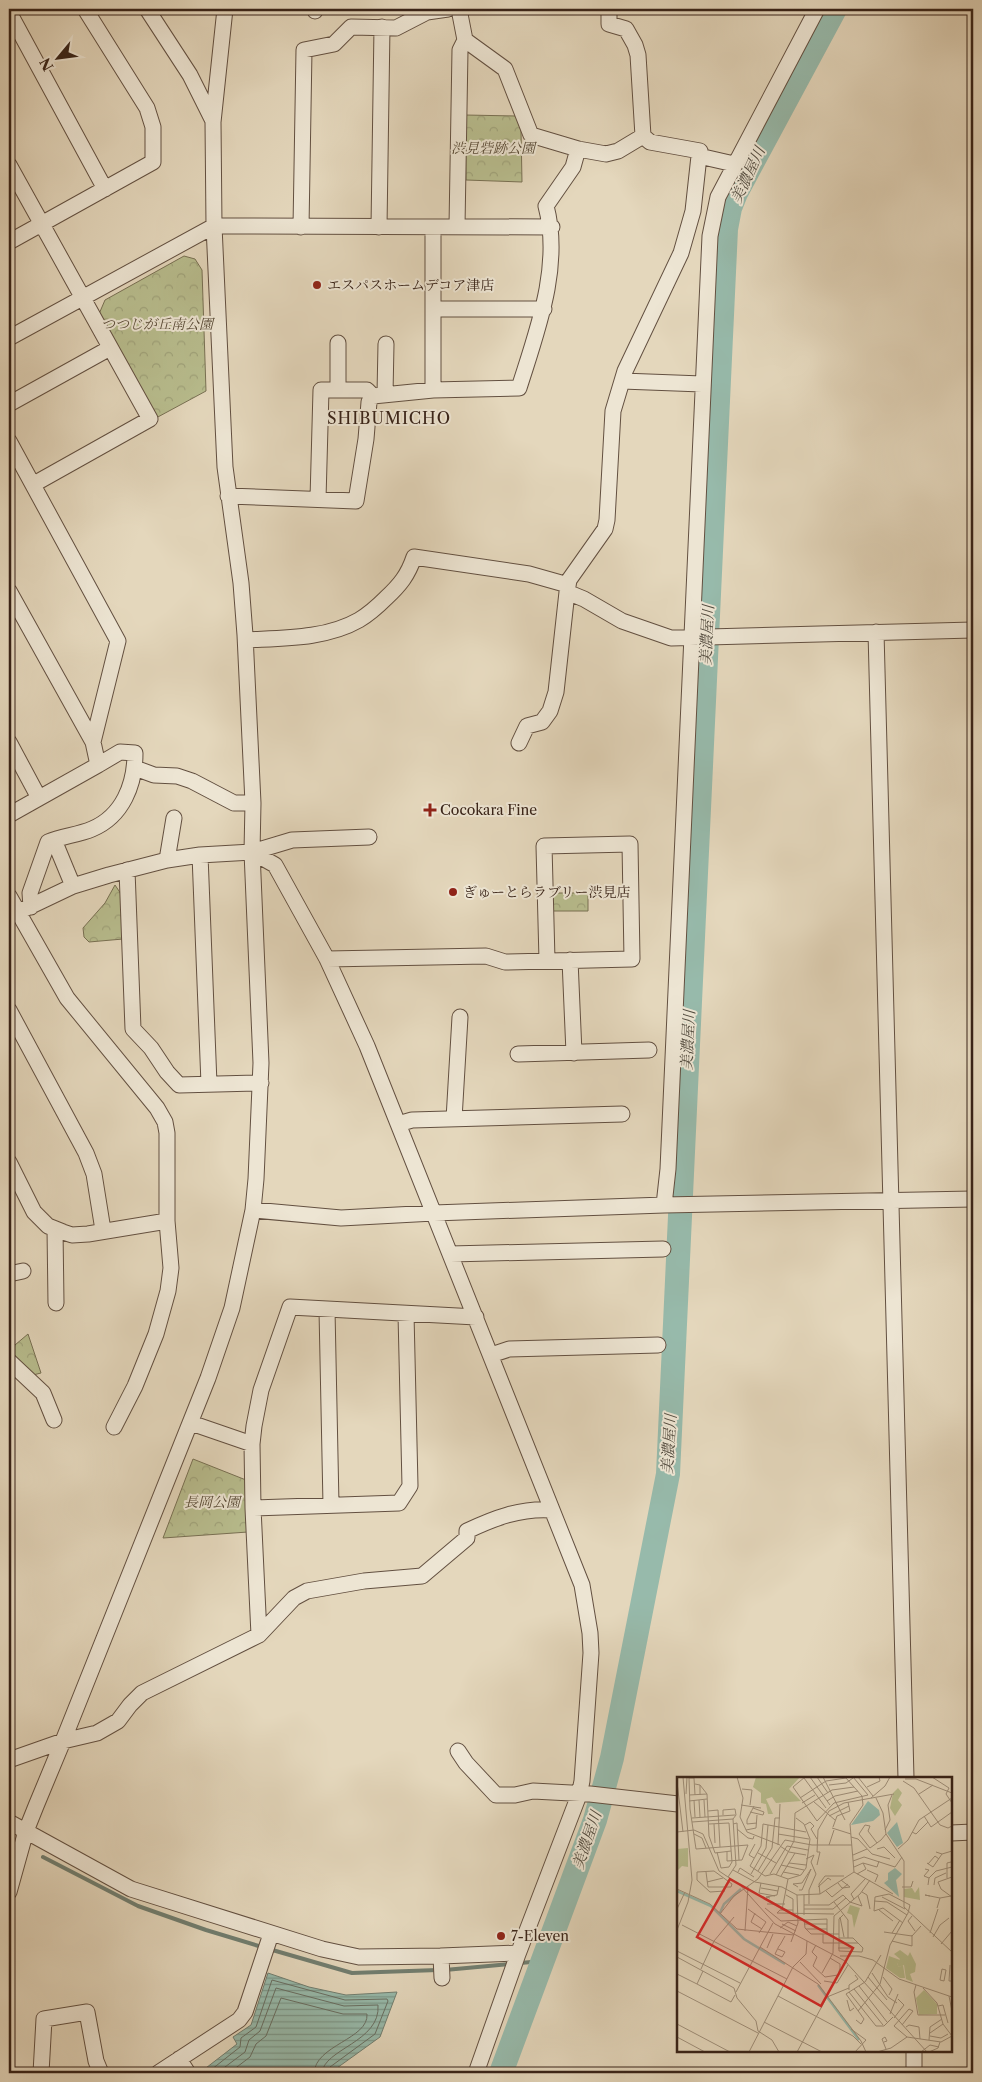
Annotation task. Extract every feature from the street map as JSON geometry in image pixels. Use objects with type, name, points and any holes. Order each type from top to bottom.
[{"type":"street","points":[[9,242],[153,162],[153,127],[147,108],[85,9]]},
{"type":"street","points":[[147,9],[190,75],[213,122]]},
{"type":"street","points":[[9,1892],[26,1831],[208,1378],[232,1308],[253,1210],[261,1083],[252,852],[253,803],[246,640],[241,583],[228,496],[223,430],[214,226],[213,122],[225,9]]},
{"type":"street","points":[[302,227],[304,50],[334,44],[351,27],[396,28],[427,12],[448,9]]},
{"type":"street","points":[[457,226],[460,50],[465,40],[459,9]]},
{"type":"street","points":[[519,743],[527,726],[542,722],[550,711],[556,692],[567,588],[605,529],[607,520],[613,411],[625,371],[681,253],[692,211],[700,156],[700,151],[650,142],[643,136],[638,55],[626,29],[609,24],[609,9]]},
{"type":"street","points":[[664,1205],[669,1150],[710,236],[718,197],[817,9]]},
{"type":"street","points":[[9,12],[105,189]]},
{"type":"street","points":[[379,227],[382,28]]},
{"type":"street","points":[[465,40],[505,69],[530,135],[578,149],[606,154],[618,151],[643,136]]},
{"type":"street","points":[[318,499],[321,390],[367,390],[379,395],[433,390],[519,388],[544,309],[552,227],[546,206],[572,167],[578,149]]},
{"type":"street","points":[[700,156],[734,164]]},
{"type":"street","points":[[9,165],[150,419],[34,484]]},
{"type":"street","points":[[9,338],[214,226],[552,227]]},
{"type":"street","points":[[433,227],[433,390]]},
{"type":"street","points":[[433,309],[544,309]]},
{"type":"street","points":[[338,343],[338,390]]},
{"type":"street","points":[[228,496],[356,501],[366,439],[369,402],[379,395],[386,344]]},
{"type":"street","points":[[9,404],[110,348]]},
{"type":"street","points":[[622,381],[702,384]]},
{"type":"street","points":[[9,441],[118,641],[93,742]]},
{"type":"street","points":[[246,640],[298,637],[338,628],[357,621],[378,605],[401,583],[408,574],[414,557],[529,574],[567,588],[622,621],[671,638],[973,630]]},
{"type":"street","points":[[9,591],[93,742],[98,765]]},
{"type":"street","points":[[876,632],[906,1777]]},
{"type":"street","points":[[9,742],[39,798]]},
{"type":"street","points":[[9,815],[120,752],[135,753],[135,768],[126,797],[113,816],[92,829],[48,842],[30,893],[19,912]]},
{"type":"street","points":[[135,768],[154,775],[177,776],[192,781],[234,803],[253,803]]},
{"type":"street","points":[[167,860],[174,818]]},
{"type":"street","points":[[19,912],[73,886],[167,860],[252,852],[292,840],[369,837]]},
{"type":"street","points":[[54,840],[73,886]]},
{"type":"street","points":[[327,959],[486,956],[505,962],[632,959],[630,844],[544,846],[547,960]]},
{"type":"street","points":[[252,852],[275,866],[327,959],[367,1046],[582,1585],[590,1633],[585,1794],[518,1954],[476,2073]]},
{"type":"street","points":[[200,856],[209,1084]]},
{"type":"street","points":[[127,870],[133,1029],[151,1048],[179,1085],[261,1083]]},
{"type":"street","points":[[9,896],[67,998],[157,1108],[165,1122],[167,1133],[167,1222],[171,1268],[162,1318],[135,1386],[114,1427]]},
{"type":"street","points":[[570,960],[574,1053]]},
{"type":"street","points":[[9,1010],[86,1153],[94,1174],[103,1230]]},
{"type":"street","points":[[454,1119],[460,1017]]},
{"type":"street","points":[[518,1054],[649,1050]]},
{"type":"street","points":[[398,1124],[412,1120],[622,1114]]},
{"type":"street","points":[[9,1162],[14,1185],[34,1212],[48,1226],[55,1229],[72,1235],[88,1234],[103,1230],[167,1222]]},
{"type":"street","points":[[253,1210],[341,1218],[434,1212],[664,1205],[973,1199]]},
{"type":"street","points":[[55,1229],[56,1302]]},
{"type":"street","points":[[450,1254],[663,1248]]},
{"type":"street","points":[[259,1635],[252,1444],[261,1390],[290,1307],[476,1317]]},
{"type":"street","points":[[327,1310],[331,1505]]},
{"type":"street","points":[[254,1508],[399,1503],[410,1486],[406,1314]]},
{"type":"street","points":[[491,1355],[509,1349],[658,1346]]},
{"type":"street","points":[[9,1361],[43,1393],[54,1420]]},
{"type":"street","points":[[191,1423],[252,1444]]},
{"type":"street","points":[[9,1760],[64,1740],[97,1733],[118,1721],[142,1693],[259,1635],[294,1598],[307,1591],[364,1581],[422,1576],[467,1538],[467,1531],[501,1516],[537,1509],[551,1510]]},
{"type":"street","points":[[458,1751],[466,1763],[496,1795],[515,1795],[533,1791],[585,1794],[677,1804]]},
{"type":"street","points":[[9,1822],[131,1889],[270,1937],[359,1957],[441,1959],[518,1954]]},
{"type":"street","points":[[952,1833],[973,1832]]},
{"type":"street","points":[[158,2073],[239,2020],[245,2012],[270,1937]]},
{"type":"street","points":[[441,1959],[442,1978]]},
{"type":"street","points":[[41,2073],[44,2019],[87,2012],[96,2061],[101,2073]]},
{"type":"street","points":[[914,2052],[914,2073]]},
{"type":"street","points":[[179,2059],[188,2073]]},
{"type":"green space","name":"渋見砦跡公園","points":[[465,115],[516,116],[521,131],[522,182],[466,180]]},
{"type":"green space","name":"つつじが丘南公園","points":[[184,256],[195,259],[202,270],[206,391],[156,418],[99,314],[105,300]]},
{"type":"green space","points":[[115,885],[121,894],[123,939],[89,942],[84,937],[83,928],[105,903]]},
{"type":"green space","points":[[551,893],[588,893],[588,911],[552,911]]},
{"type":"green space","points":[[28,1334],[41,1373],[33,1375],[9,1350]]},
{"type":"green space","name":"長岡公園","points":[[193,1459],[246,1480],[248,1532],[163,1538]]},
{"type":"water","points":[[268,1973],[309,1987],[346,1995],[397,1992],[380,2037],[330,2073],[203,2073],[202,2071],[237,2044],[233,2037],[251,2025]]},
{"type":"waterway","name":"美濃屋川","points":[[501,2073],[595,1820],[612,1758],[668,1474],[726,229],[730,208],[736,193],[835,9]]},
{"type":"waterway","points":[[43,1857],[138,1906],[262,1947]]},
{"type":"waterway","points":[[269,1949],[352,1973],[438,1970]]},
{"type":"waterway","points":[[520,1963],[543,1961]]},
{"type":"waterway","points":[[445,1970],[510,1964]]},
{"type":"place","name":"エスパスホームデコア津店","points":[[317,285]]},
{"type":"place","name":"Cocokara Fine","points":[[430,810]]},
{"type":"place","name":"ぎゅーとらラブリー渋見店","points":[[453,892]]},
{"type":"place","name":"7-Eleven","points":[[501,1936]]},
{"type":"district","name":"SHIBUMICHO","points":[[389,418]]}]
